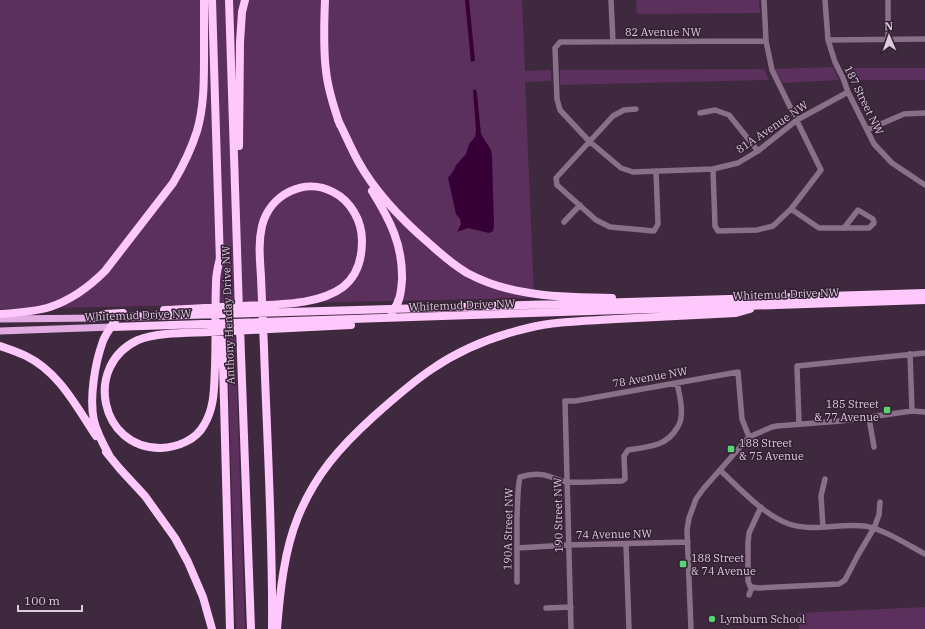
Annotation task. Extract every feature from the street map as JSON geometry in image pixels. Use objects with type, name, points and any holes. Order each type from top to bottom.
[{"type":"highway","points":[[0,314],[31,311],[49,307],[79,293],[94,282],[105,271],[173,183],[192,148],[198,129],[204,82],[204,0]]},
{"type":"highway","name":"Anthony Henday Drive NW","points":[[212,0],[220,258],[218,280],[219,357],[230,629]]},
{"type":"highway","name":"Anthony Henday Drive NW","points":[[229,0],[251,629]]},
{"type":"highway","points":[[235,178],[239,166],[240,42],[242,12],[245,0]]},
{"type":"highway","points":[[325,0],[324,42],[326,72],[333,104],[346,144],[355,163],[383,209],[399,247],[402,274],[401,292],[399,302],[386,318]]},
{"type":"highway","points":[[338,120],[358,162],[380,194],[422,238],[447,259],[468,273],[490,283],[525,292],[580,297],[695,300]]},
{"type":"highway","points":[[94,318],[106,314],[269,304],[300,302],[321,298],[344,286],[356,271],[362,247],[362,236],[357,217],[346,201],[332,192],[314,186],[302,187],[292,190],[278,200],[271,207],[262,225],[260,240],[261,277],[264,355],[273,574],[272,629]]},
{"type":"highway","name":"Whitemud Drive NW","points":[[117,317],[925,293]]},
{"type":"highway","name":"Whitemud Drive NW","points":[[112,327],[925,300]]},
{"type":"highway","points":[[278,629],[280,595],[287,553],[297,519],[309,492],[337,452],[354,434],[410,384],[432,369],[475,345],[530,327],[587,321],[736,313],[767,305]]},
{"type":"highway","points":[[219,357],[211,413],[204,427],[190,440],[179,445],[167,447],[147,446],[127,437],[113,422],[108,412],[105,399],[105,386],[108,371],[115,358],[124,349],[145,338],[166,334],[426,321],[470,315]]},
{"type":"highway","points":[[108,455],[94,422],[92,395],[99,354],[104,340],[117,317]]},
{"type":"highway","points":[[0,346],[26,356],[45,368],[70,395],[108,455],[145,496],[175,538],[188,562],[203,597],[212,629]]},
{"type":"main road","name":"Whitemud Drive NW","points":[[0,319],[117,317]]},
{"type":"main road","name":"Whitemud Drive NW","points":[[0,331],[112,327]]},
{"type":"street","points":[[611,0],[613,42]]},
{"type":"street","points":[[713,169],[715,226],[718,230],[757,230],[773,226],[791,209],[821,170],[772,70],[766,41],[764,0]]},
{"type":"street","name":"187 Street NW","points":[[825,0],[828,40],[834,62],[874,144],[892,163],[925,185]]},
{"type":"street","points":[[888,0],[888,40]]},
{"type":"street","points":[[828,40],[925,39]]},
{"type":"street","name":"82 Avenue NW","points":[[560,110],[557,98],[555,48],[560,42],[766,41]]},
{"type":"street","name":"81A Avenue NW","points":[[560,110],[589,141],[621,168],[633,172],[713,169],[738,163],[758,151],[797,120],[848,92]]},
{"type":"street","points":[[636,109],[624,110],[613,116],[556,178],[557,185],[596,220],[610,228],[654,231],[658,224],[656,171]]},
{"type":"street","points":[[700,113],[715,110],[729,115],[758,151]]},
{"type":"street","points":[[867,130],[904,114],[925,113]]},
{"type":"street","points":[[564,222],[580,205]]},
{"type":"street","points":[[791,209],[819,228],[844,228],[870,228],[874,223],[873,219],[858,210],[844,228]]},
{"type":"street","points":[[799,424],[797,366],[925,353]]},
{"type":"street","points":[[910,354],[912,411]]},
{"type":"street","name":"78 Avenue NW","points":[[565,401],[575,401],[738,372],[742,419],[749,437]]},
{"type":"street","points":[[567,482],[622,481],[625,479],[624,456],[628,450],[654,446],[662,443],[677,429],[681,417],[681,410],[677,383]]},
{"type":"street","name":"190 Street NW","points":[[565,401],[571,629]]},
{"type":"street","points":[[690,629],[687,530],[689,518],[696,499],[704,488],[749,437],[772,427],[869,418],[912,411],[925,412]]},
{"type":"street","points":[[869,418],[874,447]]},
{"type":"street","points":[[720,470],[741,490],[777,519],[804,527],[823,528],[855,525],[874,528],[925,554]]},
{"type":"street","name":"190A Street NW","points":[[517,582],[518,484],[520,477],[530,474],[543,475],[567,482]]},
{"type":"street","points":[[823,528],[821,496],[825,478]]},
{"type":"street","points":[[752,588],[839,584],[845,580],[874,528],[879,515],[880,502]]},
{"type":"street","points":[[752,588],[748,582],[749,533],[761,507]]},
{"type":"street","name":"74 Avenue NW","points":[[517,548],[688,542]]},
{"type":"street","points":[[626,544],[629,629]]},
{"type":"street","points":[[749,595],[752,588]]},
{"type":"street","points":[[546,608],[571,607]]},
{"type":"shaded area","points":[[0,0],[522,0],[525,71],[551,70],[551,81],[525,82],[534,298],[0,309]]},
{"type":"shaded area","points":[[465,0],[469,0],[475,61],[471,62]]},
{"type":"shaded area","points":[[636,0],[759,0],[760,13],[637,14]]},
{"type":"shaded area","points":[[833,67],[839,80],[783,83],[774,69]]},
{"type":"shaded area","points":[[845,68],[925,68],[925,80],[851,80]]},
{"type":"shaded area","points":[[764,69],[769,80],[560,85],[560,70]]},
{"type":"shaded area","points":[[474,89],[476,90],[477,94],[481,134],[491,150],[492,156],[494,226],[493,231],[489,233],[468,228],[457,232],[461,224],[460,219],[456,214],[448,178],[456,165],[466,154],[469,144],[475,137]]},
{"type":"shaded area","points":[[227,335],[235,335],[245,629],[236,629]]},
{"type":"shaded area","points":[[925,607],[925,629],[799,629],[799,613]]},
{"type":"place","name":"185 Street & 77 Avenue","points":[[887,410]]},
{"type":"place","name":"188 Street & 75 Avenue","points":[[731,449]]},
{"type":"place","name":"188 Street & 74 Avenue","points":[[683,564]]},
{"type":"place","name":"Lymburn School","points":[[712,619]]}]
